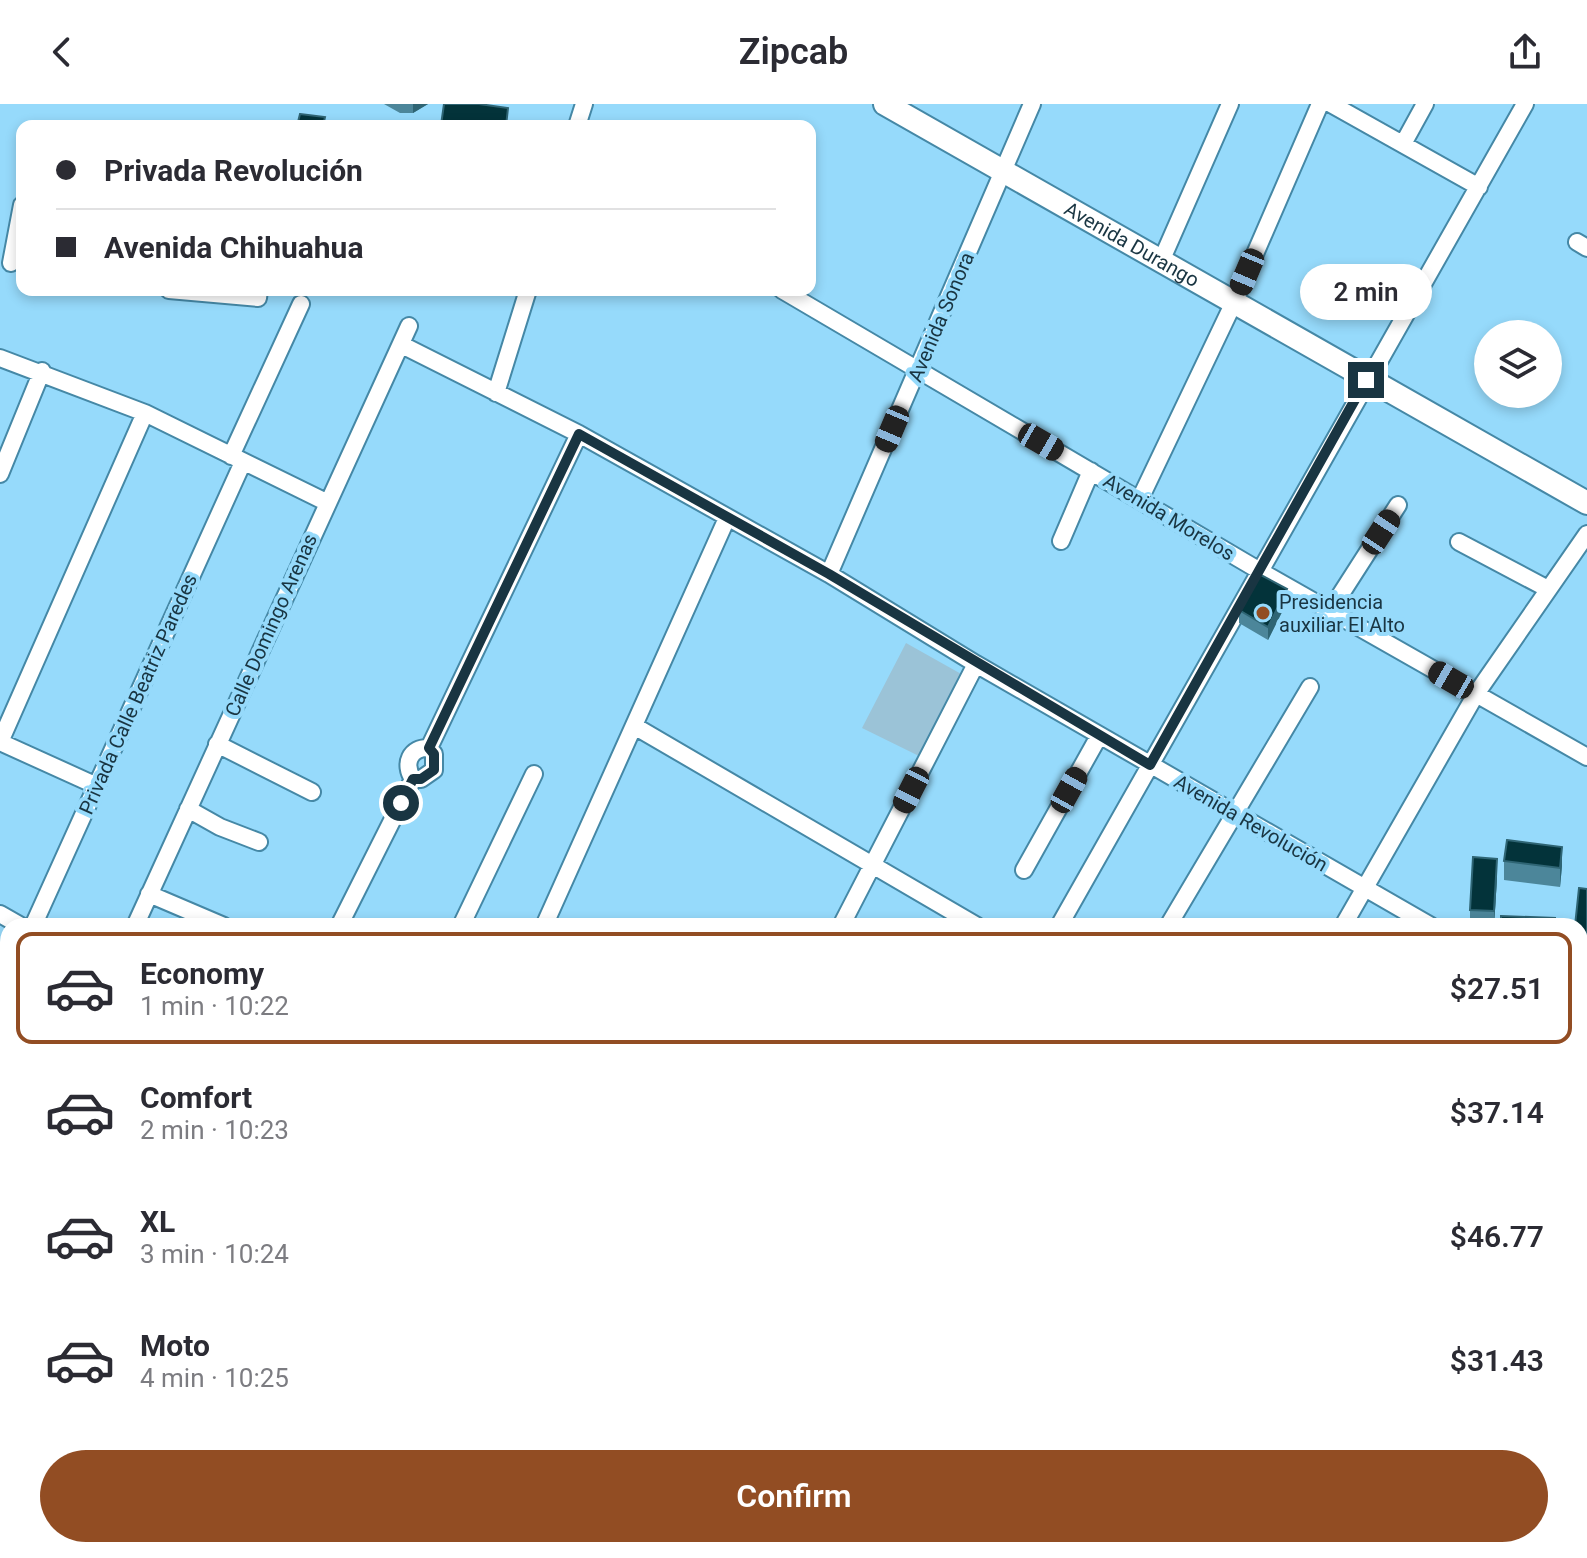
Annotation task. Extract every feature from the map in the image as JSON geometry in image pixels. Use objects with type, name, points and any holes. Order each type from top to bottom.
[{"type":"street","name":"Avenida Durango","points":[[885,104],[1235,300],[1366,380],[1587,503]]},
{"type":"street","name":"Avenida Sonora","points":[[829,574],[1032,104]]},
{"type":"street","points":[[1162,259],[1230,104]]},
{"type":"street","points":[[1140,499],[1235,300],[1320,104]]},
{"type":"street","points":[[1331,104],[1479,187]]},
{"type":"street","points":[[1403,144],[1425,104]]},
{"type":"street","points":[[1064,918],[1525,104]]},
{"type":"street","points":[[11,263],[16,237]]},
{"type":"street","points":[[496,393],[526,296]]},
{"type":"street","name":"Avenida Morelos","points":[[792,296],[1260,571],[1587,757]]},
{"type":"street","name":"Privada Calle Beatriz Paredes","points":[[37,918],[97,786],[301,304]]},
{"type":"street","name":"Calle Domingo Arenas","points":[[138,918],[409,326]]},
{"type":"street","name":"Avenida Revolución","points":[[402,345],[579,434],[829,574],[1099,736],[1417,918]]},
{"type":"street","points":[[0,358],[42,371],[145,413],[326,502]]},
{"type":"street","points":[[2,463],[42,371]]},
{"type":"street","points":[[97,786],[0,742],[145,413]]},
{"type":"street","points":[[343,918],[413,779],[408,764],[410,756],[416,750],[429,748],[579,434]]},
{"type":"street","points":[[1061,541],[1091,471]]},
{"type":"street","points":[[1330,611],[1398,505]]},
{"type":"street","points":[[548,918],[636,727],[727,518]]},
{"type":"street","points":[[1348,918],[1476,694],[1587,534]]},
{"type":"street","points":[[1459,542],[1548,589]]},
{"type":"street","points":[[845,918],[976,664]]},
{"type":"street","points":[[1173,918],[1310,687]]},
{"type":"street","points":[[636,727],[963,918]]},
{"type":"street","points":[[1024,870],[1099,736]]},
{"type":"street","points":[[217,744],[312,792]]},
{"type":"street","points":[[465,918],[534,774]]},
{"type":"street","points":[[188,809],[220,827],[259,842]]},
{"type":"street","points":[[149,894],[205,918]]},
{"type":"shaded area","points":[[906,643],[963,675],[919,756],[862,728]]},
{"type":"building","points":[[444,104],[508,108],[507,120],[442,120]]},
{"type":"building","points":[[300,114],[325,117],[324,120],[298,120]]},
{"type":"building","points":[[1259,574],[1287,589],[1268,627],[1239,610]]},
{"type":"building","points":[[1507,840],[1562,847],[1560,868],[1504,861]]},
{"type":"building","points":[[1473,857],[1497,859],[1494,911],[1470,910]]},
{"type":"building","points":[[1579,888],[1587,889],[1587,918],[1576,918]]},
{"type":"building","points":[[1501,916],[1555,918],[1501,918]]},
{"type":"place","name":"Presidencia auxiliar El Alto","points":[[1263,613]]},
{"type":"route","points":[[401,803],[413,779],[429,776],[434,770],[436,762],[429,748],[579,434],[829,574],[1150,765],[1366,380]]}]
